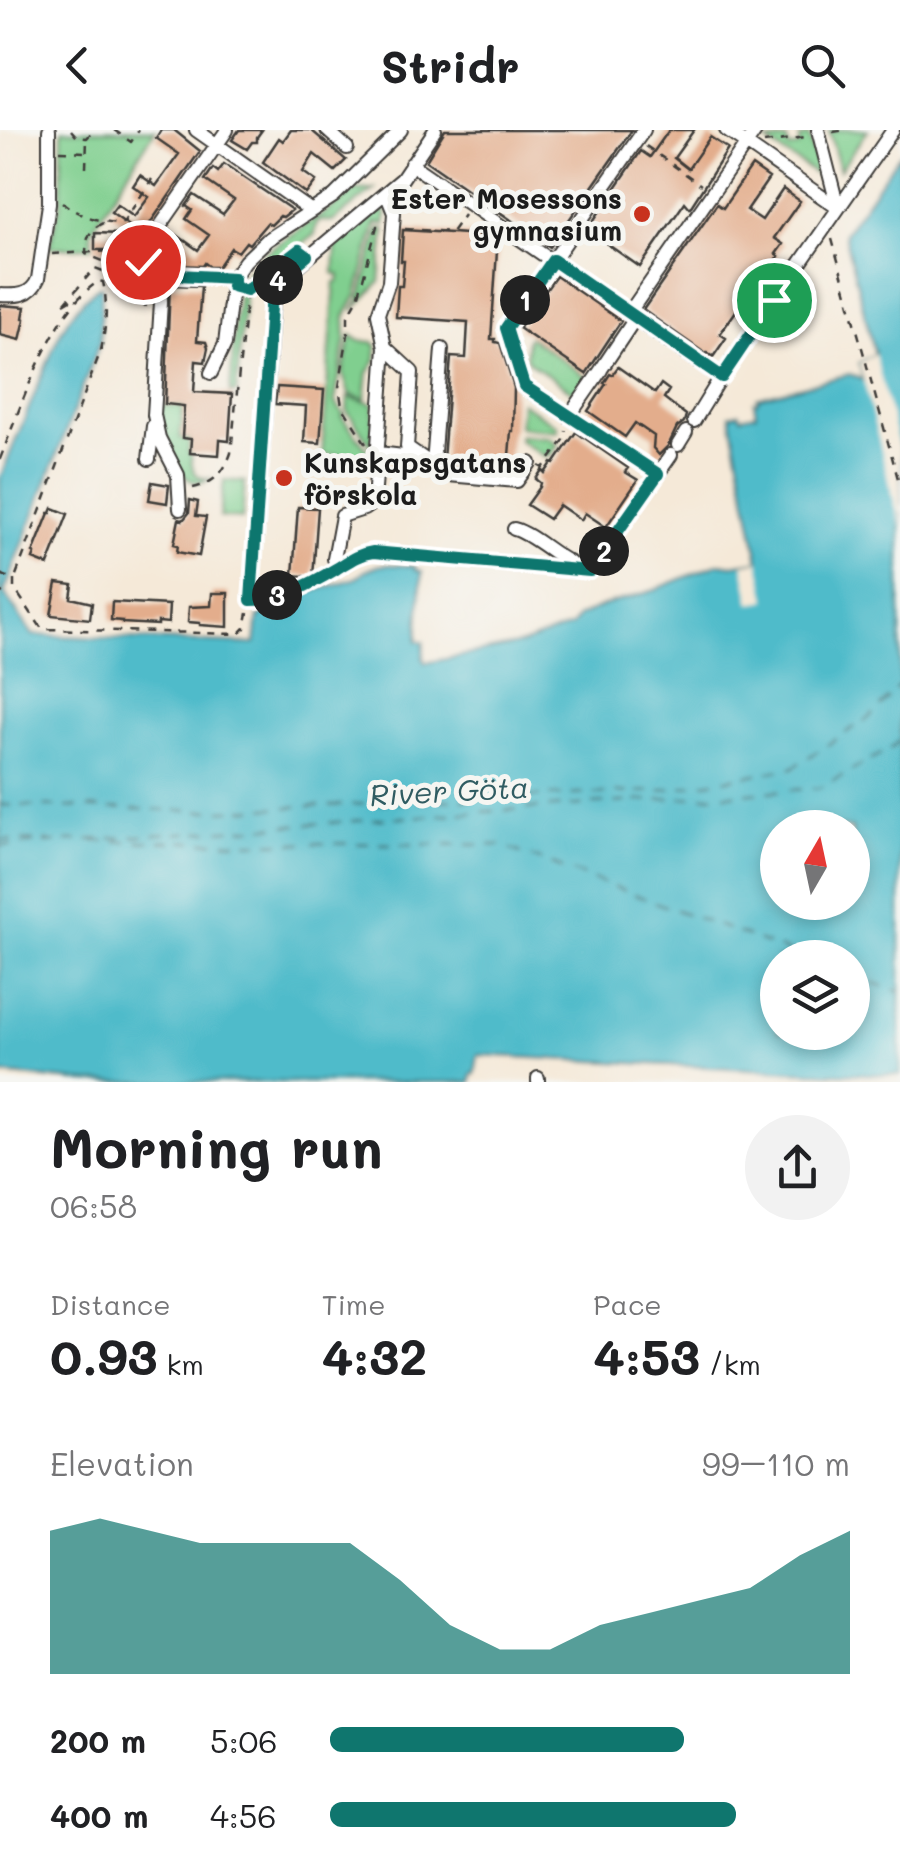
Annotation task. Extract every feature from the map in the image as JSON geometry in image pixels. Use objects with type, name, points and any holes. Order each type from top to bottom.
[{"type":"street","points":[[0,295],[18,296],[32,289],[40,274],[50,197],[49,130]]},
{"type":"street","points":[[196,130],[310,210]]},
{"type":"street","points":[[227,130],[145,248],[143,262],[160,274],[234,278]]},
{"type":"street","points":[[327,130],[347,148]]},
{"type":"street","points":[[211,373],[225,344],[234,278],[253,252],[334,196],[401,130]]},
{"type":"street","points":[[251,600],[274,286],[402,179],[434,130]]},
{"type":"street","points":[[726,130],[838,208]]},
{"type":"street","points":[[570,416],[632,315],[756,130]]},
{"type":"street","points":[[618,531],[890,131]]},
{"type":"street","points":[[818,132],[838,208]]},
{"type":"street","points":[[640,135],[506,328],[524,386],[658,474]]},
{"type":"street","points":[[411,164],[722,377]]},
{"type":"street","points":[[334,559],[342,516],[374,502],[385,347],[378,314],[389,282],[394,213],[386,193]]},
{"type":"street","points":[[149,459],[160,274]]},
{"type":"street","points":[[385,347],[412,372],[407,447],[448,474],[518,481],[530,463]]},
{"type":"street","points":[[429,462],[442,349]]},
{"type":"street","points":[[154,415],[159,438],[178,475],[180,508]]},
{"type":"street","points":[[378,454],[429,462]]},
{"type":"street","points":[[514,529],[569,562],[570,570]]},
{"type":"path","points":[[72,130],[77,137],[87,138]]},
{"type":"path","points":[[86,168],[87,138],[94,130]]},
{"type":"path","points":[[114,130],[131,142],[137,132],[128,130]]},
{"type":"path","points":[[746,144],[846,130]]},
{"type":"path","points":[[640,135],[712,192]]},
{"type":"path","points":[[48,150],[87,152]]},
{"type":"path","points":[[50,197],[74,212],[104,222],[123,223],[152,179]]},
{"type":"path","points":[[86,254],[91,230],[104,222]]},
{"type":"path","points":[[828,223],[900,486]]},
{"type":"path","points":[[42,254],[145,248]]},
{"type":"path","points":[[86,254],[106,262],[135,264],[144,306]]},
{"type":"path","points":[[79,298],[64,304],[95,268],[104,271],[106,262]]},
{"type":"path","points":[[180,490],[214,480],[229,460],[247,290],[273,270]]},
{"type":"path","points":[[0,459],[57,330],[86,289],[99,281],[103,282],[106,298],[101,350],[12,579],[42,628],[239,634],[245,628],[251,600],[298,589],[360,554],[590,571],[618,531]]},
{"type":"path","points":[[123,293],[139,283]]},
{"type":"path","points":[[118,288],[140,308],[161,302]]},
{"type":"path","points":[[530,463],[543,468],[564,440],[570,416]]},
{"type":"path","points":[[0,574],[12,579]]},
{"type":"green space","points":[[62,130],[155,130],[91,231],[92,247],[49,248],[61,203]]},
{"type":"green space","points":[[868,130],[840,170],[829,131]]},
{"type":"green space","points":[[809,136],[820,177],[767,142],[787,140],[789,148],[800,146],[799,138]]},
{"type":"green space","points":[[355,189],[374,189],[334,221],[319,221],[315,234],[250,287],[240,287],[247,272],[274,246]]},
{"type":"green space","points":[[376,203],[386,213],[385,224],[376,223],[357,295],[345,317],[346,337],[335,401],[371,457],[322,454],[335,282],[339,282],[340,275],[334,273],[336,244],[364,221]]},
{"type":"green space","points":[[379,229],[385,229],[380,282],[353,311],[360,299]]},
{"type":"green space","points":[[239,289],[245,292],[236,393],[230,393],[235,320]]},
{"type":"green space","points":[[351,335],[377,347],[376,360],[368,373],[365,400],[349,394],[343,374]]},
{"type":"green space","points":[[529,337],[588,378],[576,394],[529,362]]},
{"type":"green space","points":[[348,397],[374,404],[372,447],[347,411]]},
{"type":"green space","points":[[521,402],[558,426],[557,431],[519,427]]},
{"type":"green space","points":[[159,405],[183,407],[180,438],[190,440],[188,453],[194,472],[210,479],[198,482],[179,470],[167,444]]},
{"type":"green space","points":[[520,435],[548,437],[558,444],[545,457],[519,440]]},
{"type":"green space","points":[[224,480],[245,482],[242,519],[220,517]]},
{"type":"water","name":"River Göta","points":[[900,154],[900,1075],[478,1055],[471,1082],[89,1082],[0,1074],[0,478],[58,337],[86,297],[99,286],[100,342],[4,593],[33,635],[255,644],[258,617],[298,601],[299,596],[356,578],[373,567],[403,565],[422,571],[417,641],[424,642],[425,663],[522,644],[572,626],[578,617],[602,606],[720,563],[759,561],[730,415],[756,414],[757,398],[850,374],[863,380],[859,363],[875,354],[844,234]]},
{"type":"pier","points":[[875,354],[900,453],[900,525],[859,363]]},
{"type":"pier","points":[[759,561],[767,600],[751,604],[743,564]]},
{"type":"building","points":[[161,130],[174,130],[200,151],[142,235],[111,213],[117,205],[134,217],[149,197],[133,186],[140,175],[156,186],[179,154],[156,138]]},
{"type":"building","points":[[239,130],[262,130],[257,142],[247,149],[232,140]]},
{"type":"building","points":[[291,130],[311,130],[346,160],[335,171],[314,154],[303,172],[316,181],[306,194],[263,162],[279,138],[283,141]]},
{"type":"building","points":[[445,130],[632,130],[550,247],[426,161]]},
{"type":"building","name":"Ester Mosessons gymnasium","points":[[669,130],[694,130],[674,158],[688,169],[710,137],[728,149],[690,208],[685,202],[640,267],[587,230],[641,151],[650,157]]},
{"type":"building","points":[[224,164],[292,210],[271,225],[267,223],[238,252],[231,248],[218,267],[205,263],[176,265],[161,254],[167,245],[162,242],[170,230],[198,250],[209,235],[186,219],[192,210],[186,206],[194,195],[223,214],[234,200],[205,180],[213,168],[218,172]]},
{"type":"building","points":[[752,166],[769,178],[747,210],[762,220],[783,189],[800,201],[774,238],[783,244],[776,254],[779,256],[742,315],[736,311],[720,334],[726,338],[713,357],[643,310],[717,204],[723,208]]},
{"type":"building","points":[[403,230],[498,236],[491,339],[500,343],[514,388],[508,468],[481,468],[482,465],[443,460],[451,357],[466,358],[468,322],[396,317],[398,286],[402,286]]},
{"type":"building","points":[[95,233],[142,235],[130,250],[95,250]]},
{"type":"building","points":[[556,276],[621,321],[586,374],[519,328]]},
{"type":"building","points":[[170,285],[201,286],[197,341],[206,342],[208,348],[205,362],[196,361],[194,392],[232,394],[229,441],[220,440],[219,455],[190,453],[191,439],[182,438],[184,406],[165,404]]},
{"type":"building","points":[[0,305],[25,307],[20,340],[0,335]]},
{"type":"building","points":[[618,367],[655,393],[661,384],[669,390],[664,398],[686,415],[659,455],[653,448],[654,436],[635,423],[625,437],[588,411]]},
{"type":"building","points":[[277,387],[324,390],[320,443],[304,442],[306,406],[275,404]]},
{"type":"building","points":[[576,432],[628,468],[625,472],[638,480],[606,527],[585,513],[581,520],[559,505],[549,519],[527,505],[540,487],[536,479],[542,470],[545,473],[554,464]]},
{"type":"building","points":[[152,482],[169,485],[167,503],[149,500]]},
{"type":"building","points":[[190,500],[198,502],[196,516],[206,517],[199,556],[177,552],[178,545],[174,544],[179,519],[189,513]]},
{"type":"building","points":[[298,507],[318,508],[313,577],[293,575]]},
{"type":"building","points":[[53,508],[68,514],[48,565],[33,559],[33,553]]},
{"type":"building","points":[[57,583],[73,585],[71,598],[92,603],[90,619],[51,615]]},
{"type":"building","points":[[212,593],[228,593],[228,627],[188,622],[189,607],[211,606]]},
{"type":"building","points":[[112,602],[169,605],[168,623],[111,620]]},
{"type":"ferry route","points":[[0,805],[203,811],[658,791],[792,768],[870,717],[900,685]]},
{"type":"ferry route","points":[[0,846],[820,788],[893,747],[900,738]]},
{"type":"ferry route","points":[[0,840],[50,841]]},
{"type":"ferry route","points":[[93,841],[500,845],[760,941]]},
{"type":"ferry route","points":[[870,981],[900,992]]},
{"type":"place","name":"Ester Mosessons gymnasium","points":[[642,214]]},
{"type":"place","name":"Kunskapsgatans förskola","points":[[284,478]]},
{"type":"route","points":[[143,262],[160,274],[234,278],[232,286],[247,290],[299,250],[307,256],[278,280],[272,292],[251,600],[298,589],[360,554],[373,552],[590,571],[658,474],[524,386],[506,328],[553,260],[722,377],[774,300]]}]
